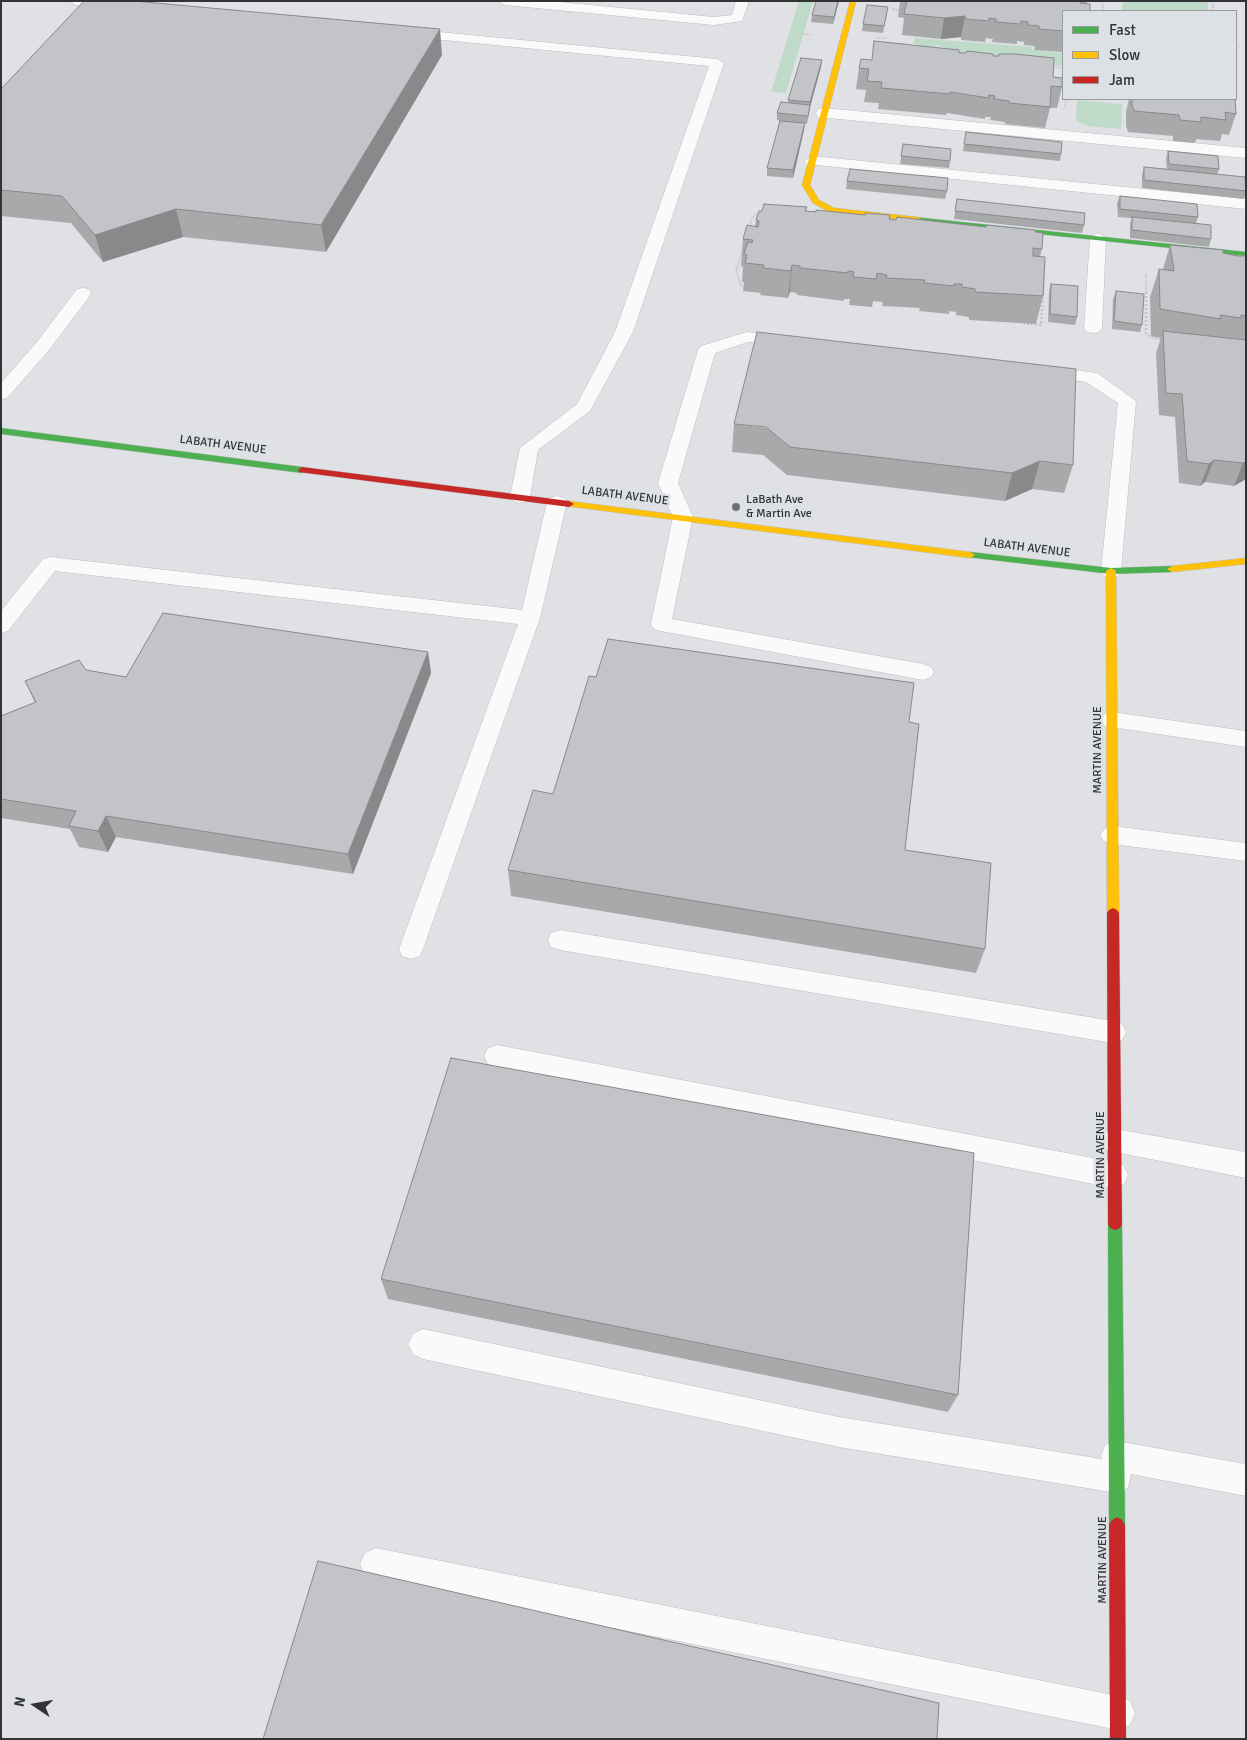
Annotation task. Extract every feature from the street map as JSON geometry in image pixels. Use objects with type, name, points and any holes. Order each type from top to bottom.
[{"type":"street","points":[[853,1],[806,186],[816,201],[832,210],[1246,254]]},
{"type":"street","points":[[824,113],[1246,152]]},
{"type":"street","name":"LABATH AVENUE","points":[[1,431],[683,517],[1014,561],[1111,571],[1194,568],[1246,561]]},
{"type":"street","name":"MARTIN AVENUE","points":[[1111,571],[1118,1726]]},
{"type":"lane","points":[[76,1],[136,7]]},
{"type":"lane","points":[[505,1],[714,21],[737,18],[743,1]]},
{"type":"lane","points":[[392,32],[717,63],[624,332],[584,407],[529,448],[520,497]]},
{"type":"lane","points":[[812,161],[1246,204]]},
{"type":"lane","points":[[1093,328],[1098,238]]},
{"type":"lane","points":[[1,394],[83,293]]},
{"type":"lane","points":[[806,344],[747,336],[707,350],[668,483],[683,517],[661,624],[923,672]]},
{"type":"lane","points":[[1022,369],[1091,377],[1127,401],[1111,571]]},
{"type":"lane","points":[[411,949],[530,618],[557,502]]},
{"type":"lane","points":[[1,626],[50,564],[530,618]]},
{"type":"lane","points":[[1112,720],[1246,739]]},
{"type":"lane","points":[[1112,835],[1246,852]]},
{"type":"lane","points":[[560,940],[1114,1032]]},
{"type":"lane","points":[[496,1056],[1114,1175]]},
{"type":"lane","points":[[1115,1141],[1246,1165]]},
{"type":"lane","points":[[423,1344],[839,1432],[1116,1467],[1246,1480]]},
{"type":"lane","points":[[376,1564],[1118,1726]]},
{"type":"path","points":[[1213,3],[1214,10]]},
{"type":"path","points":[[892,9],[899,10]]},
{"type":"path","points":[[885,42],[916,47]]},
{"type":"path","points":[[1045,65],[1062,68]]},
{"type":"path","points":[[1057,100],[1066,101]]},
{"type":"path","points":[[1021,323],[1041,325],[1046,259]]},
{"type":"path","points":[[1146,269],[1146,333],[1150,337],[1172,341]]},
{"type":"green space","points":[[799,1],[813,1],[786,93],[771,92]]},
{"type":"green space","points":[[1130,1],[1208,2],[1208,10],[1122,10],[1122,3]]},
{"type":"green space","points":[[915,38],[1033,47],[1032,50],[1062,53],[1062,66],[1030,61],[979,60],[937,45],[930,50],[913,43]]},
{"type":"green space","points":[[1077,100],[1122,104],[1121,129],[1087,126],[1079,122],[1076,120]]},
{"type":"building","points":[[84,1],[134,1],[440,29],[321,225],[176,209],[95,235],[62,196],[1,190],[1,89]]},
{"type":"building","points":[[816,1],[838,1],[834,17],[812,15]]},
{"type":"building","points":[[907,1],[1080,1],[1080,3],[1090,4],[1090,10],[1062,10],[1062,31],[1039,29],[1039,26],[1028,25],[1028,22],[1021,21],[1021,24],[996,22],[996,19],[989,18],[989,21],[965,19],[965,16],[944,18],[904,14]]},
{"type":"building","points":[[867,5],[888,7],[884,26],[863,24]]},
{"type":"building","points":[[874,41],[959,50],[959,53],[966,53],[967,51],[993,54],[993,56],[1015,54],[1054,58],[1053,77],[1062,78],[1062,87],[1051,86],[1050,107],[1009,103],[1009,101],[994,99],[995,96],[989,95],[989,98],[950,92],[950,94],[881,88],[882,82],[867,81],[869,69],[859,68],[861,59],[872,60]]},
{"type":"building","points":[[801,58],[822,60],[810,102],[788,100]]},
{"type":"building","points":[[1132,100],[1235,100],[1236,114],[1225,112],[1226,120],[1201,117],[1201,122],[1180,120],[1179,115],[1134,111]]},
{"type":"building","points":[[781,102],[810,105],[808,116],[777,113]]},
{"type":"building","points":[[780,121],[805,123],[793,170],[767,168]]},
{"type":"building","points":[[966,132],[1062,142],[1061,154],[964,144]]},
{"type":"building","points":[[903,144],[951,149],[950,161],[901,156]]},
{"type":"building","points":[[1168,151],[1218,156],[1219,169],[1169,164]]},
{"type":"building","points":[[1144,167],[1245,177],[1246,191],[1144,180]]},
{"type":"building","points":[[850,169],[948,178],[947,191],[847,181]]},
{"type":"building","points":[[1120,196],[1197,204],[1198,217],[1120,209]]},
{"type":"building","points":[[957,199],[1085,213],[1084,225],[955,211]]},
{"type":"building","points":[[764,204],[807,207],[805,211],[816,212],[816,210],[865,215],[865,213],[890,215],[889,219],[896,220],[897,217],[986,227],[987,225],[1035,230],[1036,232],[1043,233],[1042,249],[1033,248],[1033,256],[1045,257],[1043,296],[975,292],[975,289],[962,287],[962,284],[954,284],[954,286],[924,283],[925,280],[886,278],[887,275],[877,273],[876,279],[853,277],[854,272],[848,271],[848,273],[800,268],[800,266],[792,265],[791,271],[763,268],[764,265],[745,263],[747,255],[744,254],[748,242],[752,243],[753,240],[743,239],[747,225],[758,227],[759,221],[756,220]]},
{"type":"building","points":[[1132,217],[1211,225],[1211,239],[1132,230]]},
{"type":"building","points":[[1170,245],[1223,250],[1223,253],[1246,256],[1246,316],[1241,315],[1241,318],[1220,315],[1221,319],[1160,309],[1159,269],[1174,271]]},
{"type":"building","points":[[1051,284],[1078,286],[1077,317],[1050,314]]},
{"type":"building","points":[[1116,291],[1144,294],[1142,325],[1114,321]]},
{"type":"building","points":[[1163,331],[1246,340],[1246,462],[1214,460],[1209,464],[1187,461],[1182,394],[1166,393]]},
{"type":"building","points":[[757,332],[1076,369],[1073,465],[1040,461],[1012,473],[790,447],[766,427],[734,424]]},
{"type":"building","points":[[163,613],[428,652],[348,854],[106,816],[98,831],[69,826],[76,811],[1,799],[1,716],[36,702],[25,681],[79,660],[86,670],[126,677]]},
{"type":"building","points":[[608,639],[914,683],[909,722],[919,724],[905,850],[991,863],[985,949],[508,870],[533,790],[553,794],[589,676],[596,677]]},
{"type":"building","points":[[451,1058],[974,1153],[958,1395],[381,1279]]},
{"type":"building","points":[[318,1561],[939,1703],[937,1739],[263,1739]]},
{"type":"traffic: fast","points":[[917,219],[1246,254]]},
{"type":"traffic: fast","points":[[1,431],[302,470]]},
{"type":"traffic: fast","points":[[970,555],[1111,571],[1172,569]]},
{"type":"traffic: fast","points":[[1115,1224],[1117,1525]]},
{"type":"traffic: slow","points":[[853,1],[806,185],[816,201],[832,210],[917,219]]},
{"type":"traffic: slow","points":[[569,504],[970,555]]},
{"type":"traffic: slow","points":[[1172,569],[1246,561]]},
{"type":"traffic: slow","points":[[1111,571],[1113,913]]},
{"type":"traffic: jam","points":[[302,470],[569,504]]},
{"type":"traffic: jam","points":[[1113,913],[1115,1224]]},
{"type":"traffic: jam","points":[[1117,1525],[1118,1739]]},
{"type":"place","name":"LaBath Ave & Martin Ave","points":[[736,507]]}]
